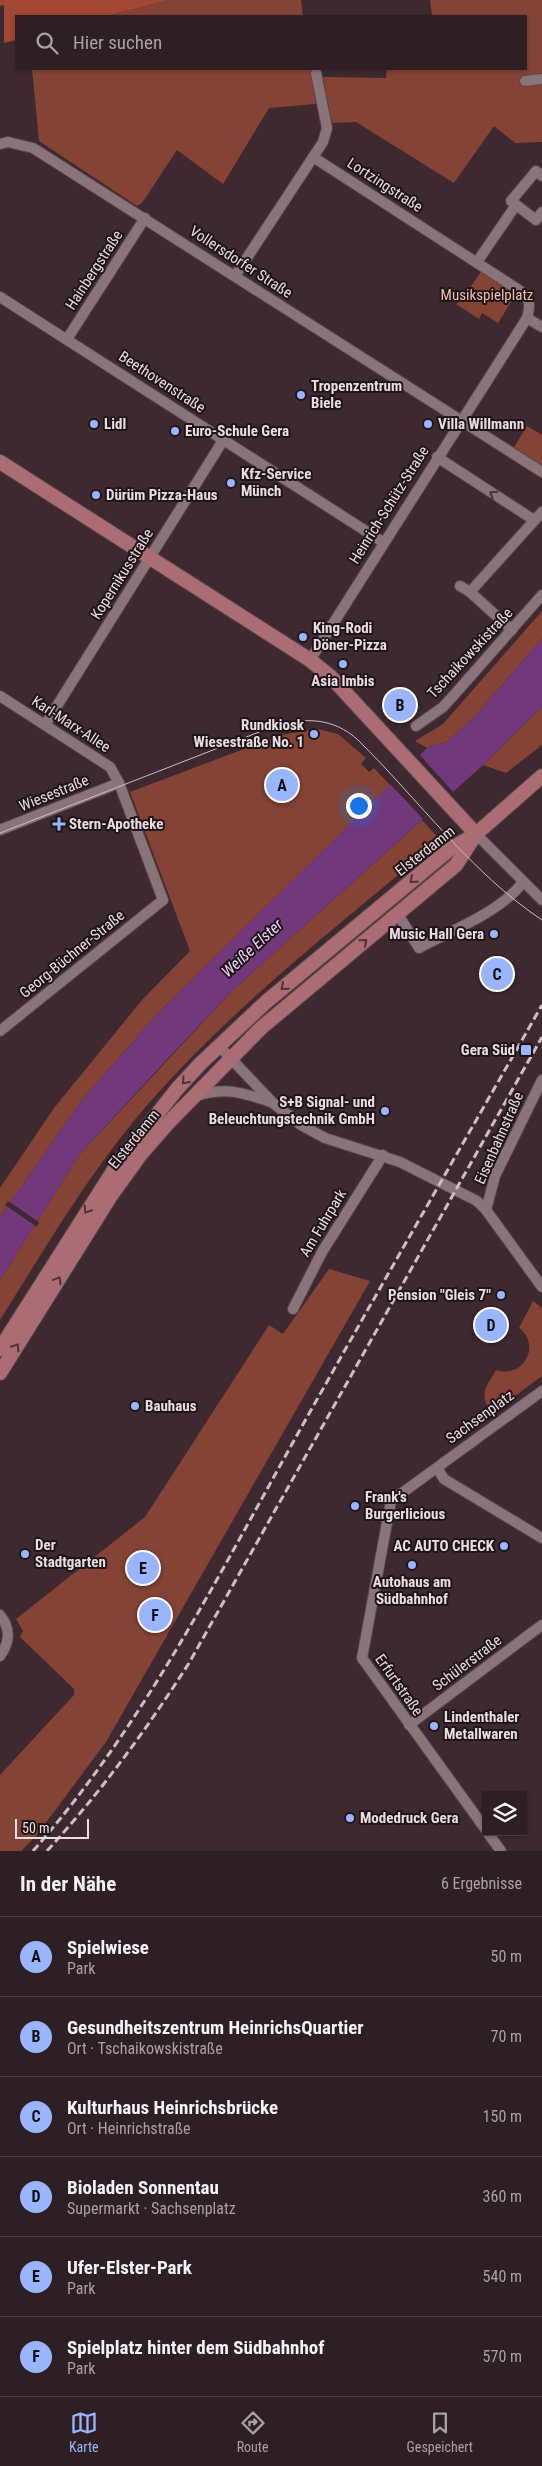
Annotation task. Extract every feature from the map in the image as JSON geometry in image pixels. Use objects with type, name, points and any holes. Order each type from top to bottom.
[{"type":"main road","points":[[0,462],[310,660],[331,677],[476,834],[542,776]]},
{"type":"main road","name":"Elsterdamm","points":[[0,1373],[126,1173],[192,1097],[261,1028],[456,865],[476,834]]},
{"type":"main road","name":"Elsterdamm","points":[[0,1349],[117,1165],[177,1089],[219,1046],[295,978],[450,849],[476,834]]},
{"type":"street","points":[[235,276],[323,142],[326,128],[316,73]]},
{"type":"street","points":[[525,81],[542,79]]},
{"type":"street","name":"Vollersdorfer Straße","points":[[0,144],[8,142],[33,148],[542,472]]},
{"type":"street","name":"Lortzingstraße","points":[[313,157],[477,262],[528,297],[531,306],[527,318]]},
{"type":"street","points":[[542,176],[536,171],[512,201],[536,220],[542,212]]},
{"type":"street","points":[[477,262],[516,205]]},
{"type":"street","name":"Hainbergstraße","points":[[67,339],[145,218]]},
{"type":"street","name":"Beethovenstraße","points":[[0,296],[383,542]]},
{"type":"street","points":[[527,318],[542,327]]},
{"type":"street","name":"Heinrich-Schütz-Straße","points":[[310,660],[460,420],[527,318]]},
{"type":"street","name":"Kopernikusstraße","points":[[46,725],[224,439]]},
{"type":"street","points":[[437,458],[534,520]]},
{"type":"street","points":[[470,592],[542,512]]},
{"type":"street","points":[[460,586],[470,592],[512,630]]},
{"type":"street","name":"Tschaikowskistraße","points":[[416,726],[443,707],[542,595]]},
{"type":"street","name":"Karl-Marx-Allee","points":[[0,696],[110,767],[119,783],[163,900]]},
{"type":"street","name":"Wiesestraße","points":[[0,830],[119,783]]},
{"type":"street","points":[[476,834],[542,900]]},
{"type":"street","points":[[397,914],[419,948],[500,904],[523,882]]},
{"type":"street","name":"Georg-Büchner-Straße","points":[[0,1031],[163,900]]},
{"type":"street","points":[[219,1046],[273,1103],[301,1125],[325,1138],[383,1156],[466,1194],[486,1210],[542,1287]]},
{"type":"street","name":"Eisenbahnstraße","points":[[486,1210],[495,1176],[542,1080]]},
{"type":"street","points":[[192,1097],[224,1090],[246,1093],[273,1103]]},
{"type":"street","name":"Am Fuhrpark","points":[[293,1309],[322,1252],[383,1156]]},
{"type":"street","name":"Sachsenplatz","points":[[437,1468],[542,1391]]},
{"type":"street","points":[[437,1468],[444,1479],[542,1538]]},
{"type":"street","name":"Erfurtstraße","points":[[437,1468],[391,1501],[362,1658],[482,1825]]},
{"type":"street","points":[[0,1615],[9,1629],[8,1644],[0,1656]]},
{"type":"street","name":"Schülerstraße","points":[[409,1725],[542,1625]]},
{"type":"street","name":"Erfurtstraße","points":[[490,1836],[501,1851]]},
{"type":"green space","points":[[169,0],[301,0],[303,15],[111,15]]},
{"type":"green space","points":[[430,0],[542,0],[542,142],[515,143],[494,126],[454,183],[356,122],[331,123],[323,77],[386,78],[387,70],[527,70],[527,15],[432,15]]},
{"type":"green space","points":[[32,70],[311,70],[316,104],[269,108],[223,184],[177,150],[142,203],[137,206],[39,141]]},
{"type":"green space","name":"Musikspielplatz","points":[[482,270],[514,291],[511,292],[513,295],[516,294],[498,323],[482,313],[479,319],[456,304],[462,300]]},
{"type":"green space","points":[[527,426],[542,435],[542,467],[513,449]]},
{"type":"green space","points":[[542,611],[542,639],[474,717],[448,741],[427,748],[415,741],[443,724]]},
{"type":"green space","points":[[542,707],[542,745],[506,773],[483,765]]},
{"type":"green space","points":[[318,729],[338,734],[366,758],[361,764],[369,772],[374,768],[390,785],[160,1011],[82,1100],[0,1217],[0,1188],[54,1108],[142,1000],[190,951],[130,792],[281,735]]},
{"type":"green space","points":[[422,820],[440,840],[294,962],[189,1059],[134,1120],[113,1147],[55,1232],[0,1320],[0,1280],[79,1155],[233,990]]},
{"type":"green space","points":[[329,1269],[370,1281],[106,1742],[36,1836],[21,1851],[0,1851],[0,1775],[74,1695],[74,1689],[20,1637],[23,1631],[16,1619],[145,1517],[269,1325],[283,1334]]},
{"type":"green space","points":[[533,1301],[542,1308],[542,1376],[492,1413],[485,1400],[485,1391],[496,1370],[514,1370],[526,1359],[529,1343],[526,1335],[519,1328]]},
{"type":"shaded area","points":[[0,0],[169,0],[111,15],[15,15],[15,40],[4,43],[4,5],[0,6]]},
{"type":"water","name":"Weiße Elster","points":[[542,639],[542,707],[483,765],[233,990],[160,1067],[79,1155],[0,1280],[0,1217],[82,1100],[160,1011],[427,748],[448,741],[474,717]]},
{"type":"pier","points":[[418,753],[455,794],[425,821],[389,783]]},
{"type":"pier","points":[[8,1201],[39,1222],[37,1227],[5,1205]]},
{"type":"tram line","points":[[0,833],[272,727],[295,722],[317,721],[338,727],[358,740],[468,858],[516,901],[542,920]]},
{"type":"railway","points":[[33,1851],[109,1754],[175,1651],[542,1005]]},
{"type":"railway","points":[[47,1851],[122,1760],[157,1712],[189,1663],[542,1037]]},
{"type":"place","name":"Tropenzentrum Biele","points":[[301,395]]},
{"type":"place","name":"Lidl","points":[[94,424]]},
{"type":"place","name":"Villa Willmann","points":[[428,424]]},
{"type":"place","name":"Euro-Schule Gera","points":[[175,431]]},
{"type":"place","name":"Kfz-Service Münch","points":[[231,483]]},
{"type":"place","name":"Dürüm Pizza-Haus","points":[[96,495]]},
{"type":"place","name":"King-Rodi Döner-Pizza","points":[[303,637]]},
{"type":"place","name":"Asia Imbis","points":[[343,664]]},
{"type":"place","name":"Gesundheitszentrum HeinrichsQuartier","points":[[400,705]]},
{"type":"place","name":"Rundkiosk Wiesestraße No. 1","points":[[314,734]]},
{"type":"place","name":"Spielwiese","points":[[282,785]]},
{"type":"place","name":"Stern-Apotheke","points":[[59,824]]},
{"type":"place","name":"Music Hall Gera","points":[[494,934]]},
{"type":"place","name":"Kulturhaus Heinrichsbrücke","points":[[497,974]]},
{"type":"place","name":"Gera Süd","points":[[526,1050]]},
{"type":"place","name":"S+B Signal- und Beleuchtungstechnik GmbH","points":[[385,1111]]},
{"type":"place","name":"Pension \"Gleis 7\"","points":[[501,1295]]},
{"type":"place","name":"Bioladen Sonnentau","points":[[491,1325]]},
{"type":"place","name":"Bauhaus","points":[[135,1406]]},
{"type":"place","name":"Frank's Burgerlicious","points":[[355,1506]]},
{"type":"place","name":"AC AUTO CHECK","points":[[504,1546]]},
{"type":"place","name":"Der Stadtgarten","points":[[25,1554]]},
{"type":"place","name":"Autohaus am Südbahnhof","points":[[412,1565]]},
{"type":"place","name":"Ufer-Elster-Park","points":[[143,1568]]},
{"type":"place","name":"Spielplatz hinter dem Südbahnhof","points":[[155,1615]]},
{"type":"place","name":"Lindenthaler Metallwaren","points":[[434,1726]]},
{"type":"place","name":"Modedruck Gera","points":[[350,1818]]}]
